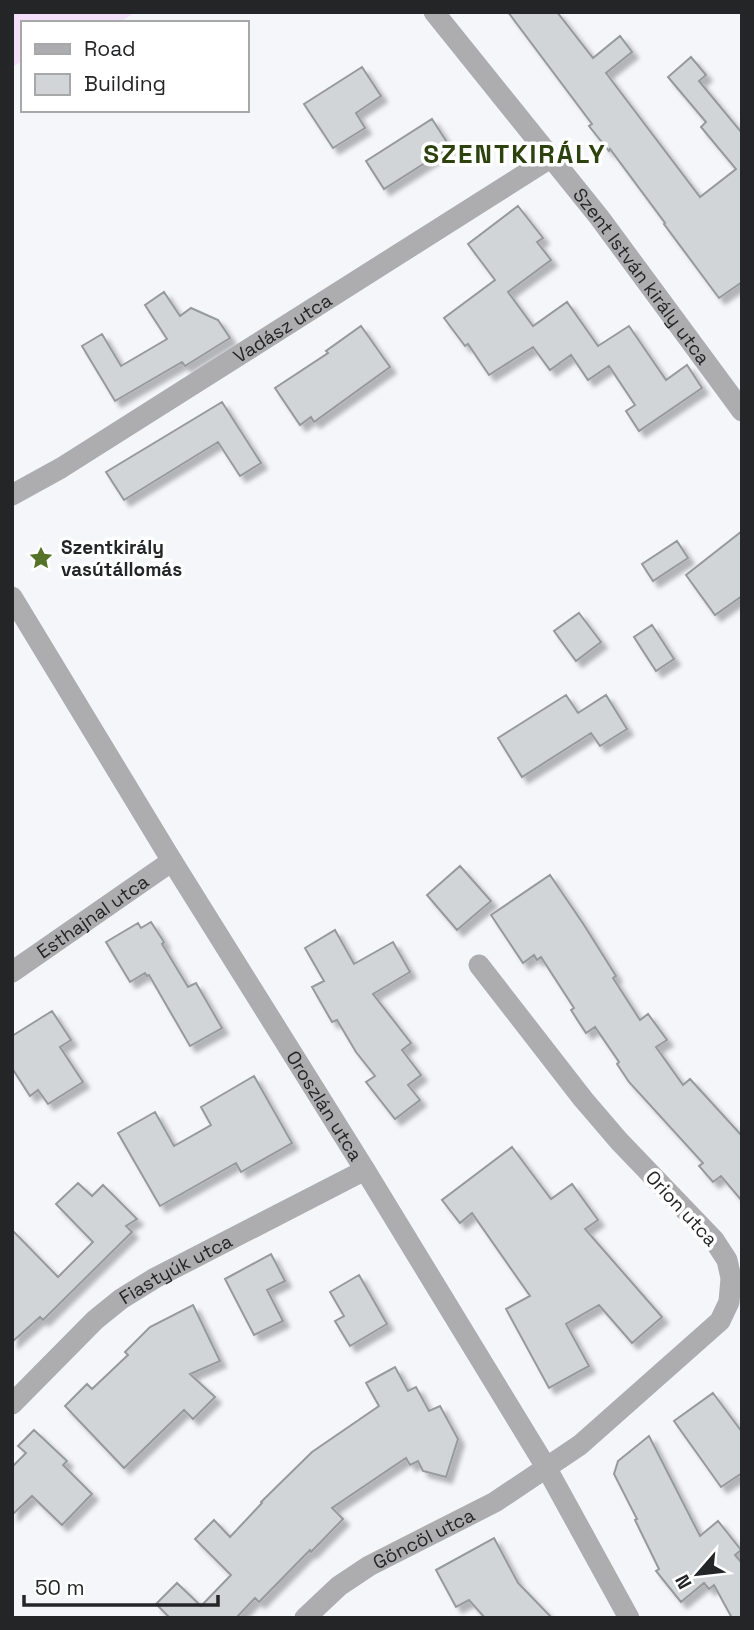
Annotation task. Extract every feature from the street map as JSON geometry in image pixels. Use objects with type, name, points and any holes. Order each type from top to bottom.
[{"type":"street","name":"Szent István király utca","points":[[434,12],[599,217],[742,411]]},
{"type":"street","name":"Vadász utca","points":[[12,495],[61,468],[552,157]]},
{"type":"street","name":"Oroszlán utca","points":[[12,597],[546,1468],[629,1618]]},
{"type":"street","name":"Esthajnal utca","points":[[12,972],[172,861]]},
{"type":"street","name":"Orion utca","points":[[479,965],[583,1099],[619,1141],[714,1240],[727,1260],[731,1278],[729,1302],[720,1321],[580,1445],[546,1468]]},
{"type":"street","name":"Fiastyúk utca","points":[[12,1404],[95,1320],[121,1299],[155,1278],[365,1170]]},
{"type":"street","name":"Göncöl utca","points":[[305,1618],[339,1586],[369,1566],[495,1502],[546,1468]]},
{"type":"shaded area","points":[[12,12],[135,12],[122,21],[21,21],[21,62],[12,67]]},
{"type":"building","points":[[508,12],[557,12],[593,58],[620,36],[632,52],[606,73],[700,197],[736,169],[701,127],[706,122],[668,77],[691,57],[706,75],[699,81],[742,133],[742,282],[719,298],[610,149],[609,151],[589,126],[592,124]]},
{"type":"building","points":[[362,67],[381,96],[356,113],[365,128],[333,148],[304,104]]},
{"type":"building","points":[[432,119],[450,147],[384,189],[366,161]]},
{"type":"building","points":[[518,206],[543,238],[537,242],[551,260],[508,292],[533,326],[567,302],[598,346],[629,326],[666,380],[687,365],[702,388],[639,431],[626,411],[635,405],[609,366],[588,380],[571,355],[550,370],[533,347],[489,375],[468,344],[465,346],[444,318],[495,280],[468,244]]},
{"type":"building","points":[[164,292],[180,316],[191,308],[218,320],[230,338],[185,366],[182,362],[115,401],[82,346],[102,334],[121,366],[167,339],[145,305]]},
{"type":"building","points":[[361,326],[390,367],[314,422],[311,417],[300,425],[275,388],[328,353],[326,351]]},
{"type":"building","points":[[222,402],[261,463],[240,476],[218,442],[124,500],[106,472]]},
{"type":"building","points":[[742,531],[742,596],[715,615],[686,575]]},
{"type":"building","points":[[677,541],[688,558],[653,581],[642,564]]},
{"type":"building","points":[[579,613],[601,642],[576,661],[554,631]]},
{"type":"building","points":[[652,625],[674,659],[656,671],[634,637]]},
{"type":"building","points":[[566,695],[578,713],[606,695],[627,729],[600,746],[591,733],[522,777],[498,738]]},
{"type":"building","points":[[460,866],[491,901],[457,930],[427,895]]},
{"type":"building","points":[[550,875],[616,976],[613,978],[640,1020],[648,1014],[667,1040],[656,1047],[683,1085],[690,1079],[742,1136],[742,1201],[721,1176],[713,1182],[699,1166],[703,1163],[629,1082],[595,1027],[586,1033],[571,1010],[574,1008],[541,957],[537,960],[534,955],[523,963],[491,915]]},
{"type":"building","points":[[151,922],[188,987],[196,983],[222,1028],[190,1046],[149,975],[145,973],[130,982],[106,942],[138,923],[141,928]]},
{"type":"building","points":[[335,930],[354,964],[393,942],[410,972],[373,994],[411,1043],[402,1050],[421,1075],[408,1085],[420,1100],[395,1119],[366,1082],[375,1076],[356,1052],[337,1020],[332,1022],[312,987],[324,981],[305,948]]},
{"type":"building","points":[[52,1011],[71,1040],[60,1047],[83,1082],[48,1104],[38,1090],[30,1096],[12,1068],[12,1036]]},
{"type":"building","points":[[254,1076],[292,1143],[241,1172],[236,1163],[160,1206],[118,1133],[155,1112],[174,1146],[211,1125],[201,1107]]},
{"type":"building","points":[[512,1147],[551,1199],[572,1184],[598,1220],[585,1229],[662,1317],[632,1343],[599,1305],[566,1324],[589,1366],[549,1388],[506,1309],[530,1296],[472,1213],[460,1223],[442,1200]]},
{"type":"building","points":[[78,1183],[92,1196],[103,1185],[137,1219],[126,1226],[132,1232],[43,1320],[40,1317],[12,1342],[12,1230],[58,1277],[93,1242],[56,1204]]},
{"type":"building","points":[[271,1254],[285,1281],[267,1290],[283,1321],[254,1335],[225,1279]]},
{"type":"building","points":[[359,1275],[387,1324],[350,1346],[335,1321],[344,1316],[330,1292]]},
{"type":"building","points":[[193,1305],[220,1361],[190,1374],[215,1397],[193,1419],[184,1410],[124,1468],[65,1406],[87,1384],[92,1389],[128,1355],[125,1352],[150,1327]]},
{"type":"building","points":[[395,1367],[408,1391],[416,1387],[429,1411],[440,1406],[458,1439],[446,1477],[423,1471],[418,1461],[410,1465],[406,1458],[332,1508],[343,1519],[259,1602],[255,1598],[236,1618],[170,1618],[156,1604],[177,1583],[201,1606],[231,1575],[195,1539],[214,1520],[230,1537],[312,1452],[379,1406],[366,1383]]},
{"type":"building","points":[[713,1393],[742,1432],[742,1473],[721,1487],[674,1421]]},
{"type":"building","points":[[34,1430],[67,1461],[63,1465],[92,1494],[62,1525],[32,1496],[12,1515],[12,1467],[26,1453],[18,1446]]},
{"type":"building","points":[[649,1436],[700,1536],[718,1521],[741,1550],[735,1555],[742,1563],[742,1618],[732,1618],[714,1585],[709,1589],[704,1583],[681,1602],[656,1571],[659,1569],[614,1474],[618,1461]]},
{"type":"building","points":[[494,1538],[518,1583],[552,1618],[485,1618],[469,1600],[456,1607],[436,1570]]},
{"type":"place","name":"Szentkirály vasútállomás","points":[[41,558]]},
{"type":"district","name":"SZENTKIRÁLY","points":[[515,154]]}]
